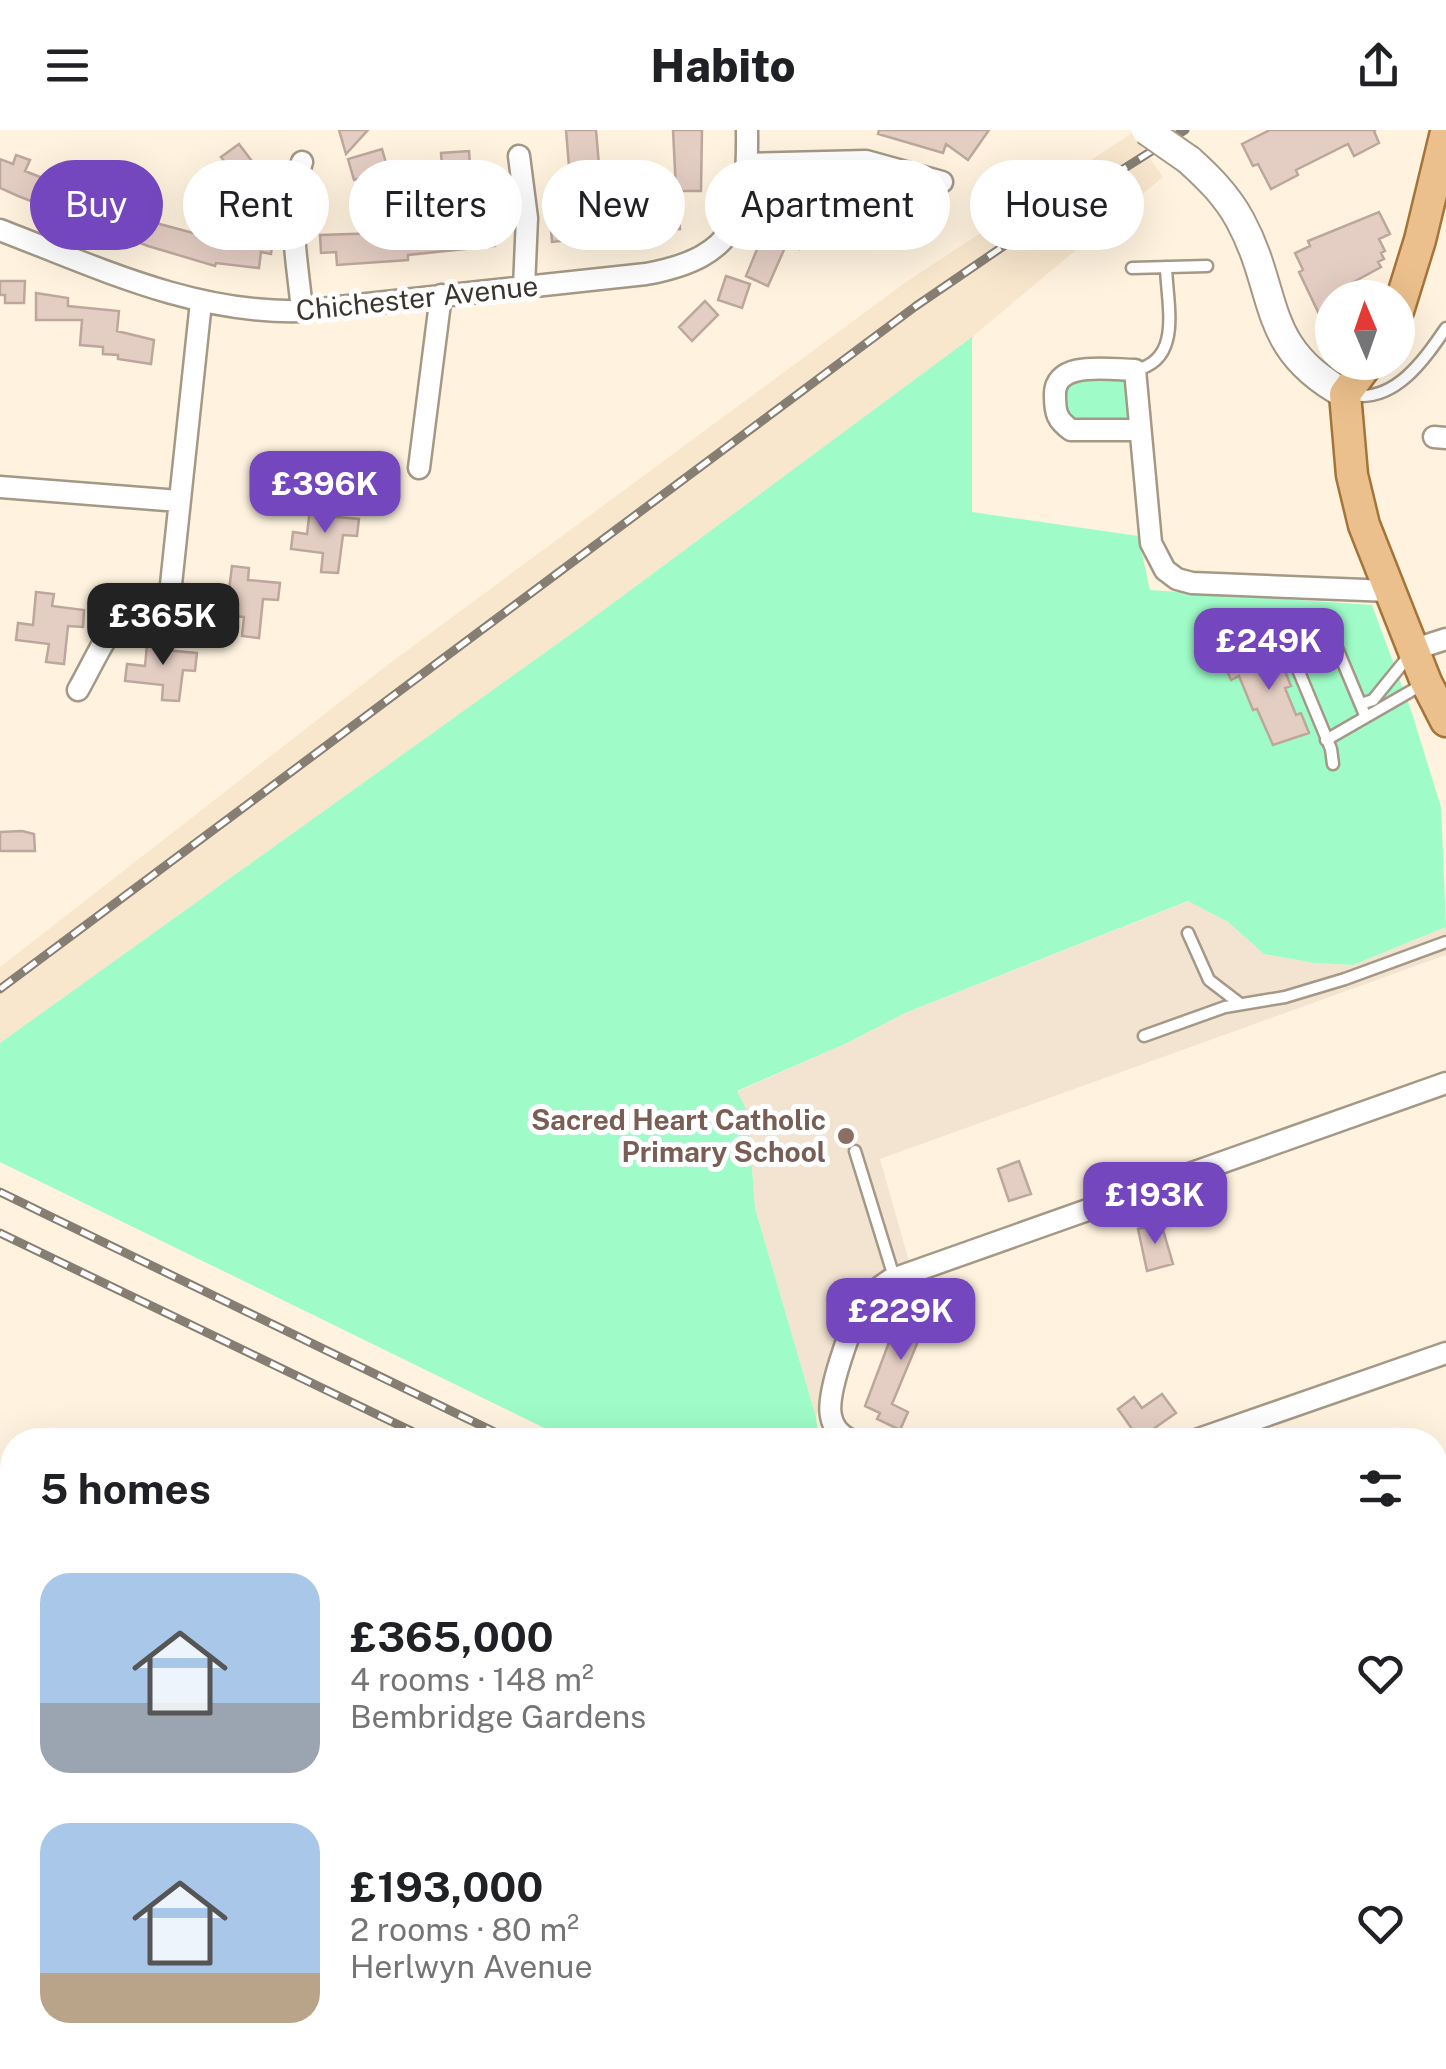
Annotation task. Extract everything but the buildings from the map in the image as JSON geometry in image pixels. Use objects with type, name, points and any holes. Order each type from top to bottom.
[{"type":"main road","points":[[1407,280],[1446,132]]},
{"type":"main road","points":[[1356,380],[1345,394],[1357,499],[1412,650],[1446,721]]},
{"type":"street","name":"Chichester Avenue","points":[[746,130],[747,160]]},
{"type":"street","points":[[1146,130],[1209,178],[1240,220],[1289,349],[1317,379],[1345,394]]},
{"type":"street","points":[[518,151],[526,218],[524,287]]},
{"type":"street","points":[[302,312],[293,210],[295,183],[304,158]]},
{"type":"street","name":"Chichester Avenue","points":[[0,230],[200,302],[302,312],[646,274],[690,264],[711,250]]},
{"type":"street","points":[[419,468],[441,295]]},
{"type":"street","points":[[78,690],[113,627],[124,615],[135,606],[178,599],[179,501],[200,302]]},
{"type":"street","points":[[1140,430],[1080,432],[1064,425],[1056,412],[1054,388],[1064,375],[1080,370],[1135,370],[1151,543],[1165,570],[1177,579],[1192,584],[1390,591]]},
{"type":"street","points":[[0,487],[179,501]]},
{"type":"street","points":[[1412,650],[1446,639]]},
{"type":"street","points":[[835,1428],[829,1412],[835,1381],[861,1308],[874,1290],[895,1278],[1446,1084]]},
{"type":"street","points":[[1230,1428],[1446,1353]]},
{"type":"lane","points":[[1132,268],[1207,266]]},
{"type":"lane","points":[[1135,370],[1155,364],[1166,351],[1166,267]]},
{"type":"lane","points":[[1345,394],[1369,397],[1391,388],[1431,350],[1446,328]]},
{"type":"lane","points":[[1333,764],[1280,626],[1290,619],[1302,618],[1330,630],[1363,710]]},
{"type":"lane","points":[[1326,740],[1374,700],[1401,670],[1412,650]]},
{"type":"lane","points":[[1363,710],[1426,682]]},
{"type":"lane","points":[[1188,933],[1210,980],[1239,1003]]},
{"type":"lane","points":[[1144,1036],[1239,1003],[1284,997],[1446,942]]},
{"type":"lane","points":[[855,1151],[895,1278]]},
{"type":"shaded area","points":[[1132,133],[1163,177],[1144,193],[1144,160],[1091,160]]},
{"type":"shaded area","points":[[970,240],[970,250],[1076,250],[972,337],[582,626],[0,1043],[0,967],[390,663],[906,282]]},
{"type":"shaded area","name":"Sacred Heart Catholic Primary School","points":[[1189,901],[1228,922],[1264,954],[1353,965],[1446,927],[1446,955],[880,1159],[909,1261],[872,1277],[854,1295],[816,1417],[755,1208],[748,1113],[736,1092],[905,1013]]},
{"type":"green space","points":[[972,337],[972,512],[1138,536],[1150,590],[1372,605],[1441,807],[1446,927],[1353,965],[1314,963],[1264,954],[1228,922],[1188,901],[905,1013],[737,1091],[748,1113],[755,1208],[817,1428],[544,1428],[0,1162],[0,1043],[582,626]]},
{"type":"green space","points":[[1135,370],[1140,430],[1071,430],[1058,381]]},
{"type":"railway","points":[[0,989],[916,306],[1185,130]]},
{"type":"railway","points":[[0,1192],[486,1428]]},
{"type":"railway","points":[[0,1233],[405,1428]]},
{"type":"place","name":"Sacred Heart Catholic Primary School","points":[[846,1136]]}]
